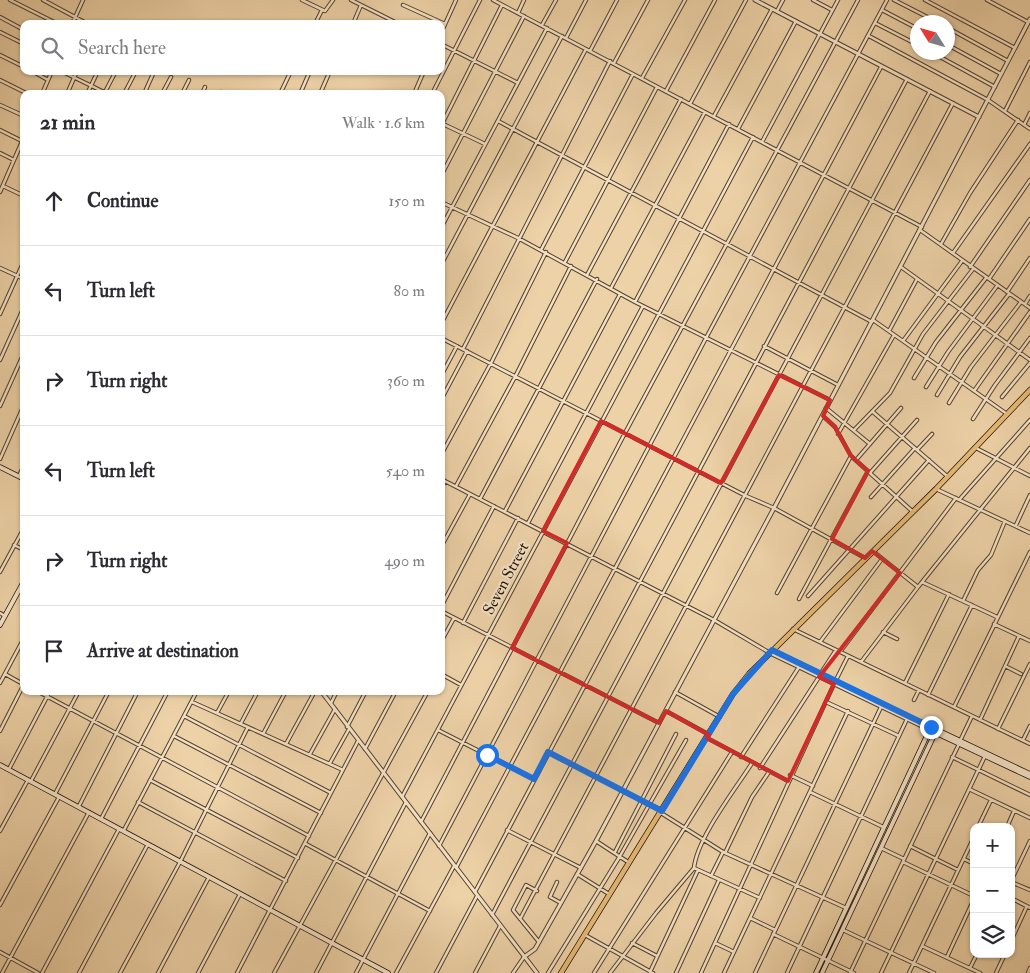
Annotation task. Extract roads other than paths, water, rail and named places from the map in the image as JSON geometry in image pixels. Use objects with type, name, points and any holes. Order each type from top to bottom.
[{"type":"main road","points":[[561,973],[733,694],[769,651],[914,512],[1030,390]]},
{"type":"main road","points":[[0,466],[19,476]]},
{"type":"main road","points":[[0,625],[20,588]]},
{"type":"main road","points":[[816,973],[930,728],[1030,775]]},
{"type":"main road","points":[[822,973],[936,731]]},
{"type":"main road","points":[[959,742],[985,756],[1030,775]]},
{"type":"main road","points":[[0,765],[388,973]]},
{"type":"street","points":[[10,0],[50,20]]},
{"type":"street","points":[[43,0],[81,20]]},
{"type":"street","points":[[74,20],[82,0]]},
{"type":"street","points":[[302,0],[322,10],[326,10],[333,0]]},
{"type":"street","points":[[352,0],[391,20]]},
{"type":"street","points":[[445,24],[456,0]]},
{"type":"street","points":[[445,68],[480,0]]},
{"type":"street","points":[[493,0],[896,213],[921,228],[962,261],[1023,303],[1030,310],[974,391]]},
{"type":"street","points":[[518,13],[524,0]]},
{"type":"street","points":[[542,25],[556,0]]},
{"type":"street","points":[[566,38],[586,0]]},
{"type":"street","points":[[445,316],[536,142],[617,0]]},
{"type":"street","points":[[614,63],[648,0]]},
{"type":"street","points":[[642,78],[684,0]]},
{"type":"street","points":[[666,91],[716,0]]},
{"type":"street","points":[[690,104],[746,0]]},
{"type":"street","points":[[755,0],[979,117]]},
{"type":"street","points":[[777,11],[783,0]]},
{"type":"street","points":[[813,0],[832,10]]},
{"type":"street","points":[[762,142],[838,0]]},
{"type":"street","points":[[421,822],[625,433],[858,0]]},
{"type":"street","points":[[439,846],[706,338],[887,0]]},
{"type":"street","points":[[894,0],[923,15]]},
{"type":"street","points":[[925,0],[1015,48]]},
{"type":"street","points":[[513,973],[524,957],[535,950],[596,841],[774,508],[1029,21],[987,0]]},
{"type":"street","points":[[354,20],[361,5]]},
{"type":"street","points":[[402,5],[436,20]]},
{"type":"street","points":[[445,118],[502,5]]},
{"type":"street","points":[[714,116],[772,9]]},
{"type":"street","points":[[317,20],[322,10]]},
{"type":"street","points":[[882,10],[910,25]]},
{"type":"street","points":[[445,168],[524,16]]},
{"type":"street","points":[[0,17],[20,28]]},
{"type":"street","points":[[738,129],[796,21]]},
{"type":"street","points":[[875,23],[910,41]]},
{"type":"street","points":[[445,221],[547,28]]},
{"type":"street","points":[[0,32],[20,42]]},
{"type":"street","points":[[955,32],[1008,61]]},
{"type":"street","points":[[445,258],[562,36]]},
{"type":"street","points":[[868,36],[988,100],[1030,129]]},
{"type":"street","points":[[445,46],[518,83]]},
{"type":"street","points":[[955,50],[1001,74]]},
{"type":"street","points":[[0,55],[20,65]]},
{"type":"street","points":[[946,60],[995,87]]},
{"type":"street","points":[[445,392],[518,238],[610,61]]},
{"type":"street","points":[[1005,111],[1030,62]]},
{"type":"street","points":[[396,973],[510,766],[882,65]]},
{"type":"street","points":[[541,250],[633,74]]},
{"type":"street","points":[[39,75],[48,80]]},
{"type":"street","points":[[44,90],[50,75]]},
{"type":"street","points":[[68,75],[100,90]]},
{"type":"street","points":[[69,90],[76,75]]},
{"type":"street","points":[[89,90],[96,75]]},
{"type":"street","points":[[107,90],[114,75]]},
{"type":"street","points":[[126,90],[134,75]]},
{"type":"street","points":[[146,90],[153,75]]},
{"type":"street","points":[[282,90],[289,75]]},
{"type":"street","points":[[302,90],[308,75]]},
{"type":"street","points":[[322,90],[328,75]]},
{"type":"street","points":[[416,90],[422,75]]},
{"type":"street","points":[[434,90],[442,75]]},
{"type":"street","points":[[164,90],[171,77]]},
{"type":"street","points":[[436,973],[548,752],[907,78]]},
{"type":"street","points":[[0,80],[20,90]]},
{"type":"street","points":[[184,90],[189,80]]},
{"type":"street","points":[[565,262],[658,86]]},
{"type":"street","points":[[492,915],[930,91]]},
{"type":"street","points":[[587,275],[681,99]]},
{"type":"street","points":[[520,919],[633,710],[953,103]]},
{"type":"street","points":[[0,105],[20,114]]},
{"type":"street","points":[[611,288],[705,112]]},
{"type":"street","points":[[1024,125],[1030,113]]},
{"type":"street","points":[[941,244],[970,193],[1018,120]]},
{"type":"street","points":[[498,121],[750,258],[872,321],[1007,414]]},
{"type":"street","points":[[635,302],[729,124]]},
{"type":"street","points":[[445,126],[485,144]]},
{"type":"street","points":[[0,130],[20,140]]},
{"type":"street","name":"Seven Street","points":[[402,797],[753,137]]},
{"type":"street","points":[[953,254],[1030,144]]},
{"type":"street","points":[[0,192],[20,148]]},
{"type":"street","points":[[0,153],[14,160]]},
{"type":"street","points":[[0,177],[5,180]]},
{"type":"street","points":[[854,430],[890,393],[923,334],[972,268],[1030,180]]},
{"type":"street","points":[[3,186],[20,194]]},
{"type":"street","points":[[445,203],[546,252],[635,302],[830,400]]},
{"type":"street","points":[[914,378],[960,310],[987,279],[1030,219]]},
{"type":"street","points":[[445,448],[491,363],[546,252]]},
{"type":"street","points":[[937,395],[960,357],[984,327],[1030,258]]},
{"type":"street","points":[[903,341],[962,261]]},
{"type":"street","points":[[456,486],[516,376],[571,266]]},
{"type":"street","points":[[901,267],[1030,362],[1002,397]]},
{"type":"street","points":[[0,268],[20,277]]},
{"type":"street","points":[[0,314],[1,308],[20,270]]},
{"type":"street","points":[[480,499],[596,279]]},
{"type":"street","points":[[889,331],[917,279]]},
{"type":"street","points":[[926,387],[938,366],[997,286]]},
{"type":"street","points":[[505,511],[620,294]]},
{"type":"street","points":[[949,403],[972,367],[1030,296]]},
{"type":"street","points":[[528,523],[643,306]]},
{"type":"street","points":[[0,360],[20,316]]},
{"type":"street","points":[[838,434],[894,335]]},
{"type":"street","points":[[973,419],[985,399],[1030,338]]},
{"type":"street","points":[[445,340],[539,387],[697,471],[774,508],[866,558]]},
{"type":"street","points":[[445,368],[457,346]]},
{"type":"street","points":[[764,346],[838,385]]},
{"type":"street","points":[[0,406],[20,362]]},
{"type":"street","points":[[826,408],[870,444]]},
{"type":"street","points":[[856,460],[901,408]]},
{"type":"street","points":[[873,412],[948,477]]},
{"type":"street","points":[[0,459],[20,414]]},
{"type":"street","points":[[822,416],[835,426],[851,456],[914,512]]},
{"type":"street","points":[[799,598],[869,472],[917,420]]},
{"type":"street","points":[[760,768],[820,675],[838,651],[958,499],[996,460],[1030,420]]},
{"type":"street","points":[[871,497],[932,434]]},
{"type":"street","points":[[976,448],[1030,476]]},
{"type":"street","points":[[861,662],[979,509],[1030,448]]},
{"type":"street","points":[[777,593],[851,456]]},
{"type":"street","points":[[808,596],[928,460]]},
{"type":"street","points":[[445,481],[639,580],[799,667],[820,675]]},
{"type":"street","points":[[936,489],[1030,532]]},
{"type":"street","points":[[445,540],[470,494]]},
{"type":"street","points":[[1015,526],[1030,495]]},
{"type":"street","points":[[445,598],[494,506]]},
{"type":"street","points":[[463,623],[518,518]]},
{"type":"street","points":[[963,601],[978,570],[991,555],[1005,521]]},
{"type":"street","points":[[0,572],[20,535]]},
{"type":"street","points":[[14,545],[20,548]]},
{"type":"street","points":[[872,552],[918,587]]},
{"type":"street","points":[[954,707],[1030,552]]},
{"type":"street","points":[[820,642],[882,559]]},
{"type":"street","points":[[922,582],[998,617]]},
{"type":"street","points":[[905,683],[949,594]]},
{"type":"street","points":[[928,695],[972,605]]},
{"type":"street","points":[[0,613],[5,616]]},
{"type":"street","points":[[445,614],[659,723]]},
{"type":"street","points":[[445,635],[454,618]]},
{"type":"street","points":[[994,624],[1030,642]]},
{"type":"street","points":[[793,629],[1030,744]]},
{"type":"street","points":[[883,632],[897,639]]},
{"type":"street","points":[[980,720],[1019,636]]},
{"type":"street","points":[[0,683],[20,646]]},
{"type":"street","points":[[769,651],[930,728]]},
{"type":"street","points":[[701,973],[740,890],[790,775],[848,656]]},
{"type":"street","points":[[998,729],[1030,664]]},
{"type":"street","points":[[1005,666],[1022,674]]},
{"type":"street","points":[[740,758],[799,667]]},
{"type":"street","points":[[5,674],[20,682]]},
{"type":"street","points":[[445,676],[462,685]]},
{"type":"street","points":[[835,682],[907,719],[930,728]]},
{"type":"street","points":[[914,700],[919,690]]},
{"type":"street","points":[[0,731],[20,692]]},
{"type":"street","points":[[675,692],[720,717]]},
{"type":"street","points":[[0,831],[77,695]]},
{"type":"street","points":[[0,905],[107,695]]},
{"type":"street","points":[[78,806],[136,695]]},
{"type":"street","points":[[101,819],[166,695]]},
{"type":"street","points":[[0,952],[40,973],[138,802],[195,695]]},
{"type":"street","points":[[217,713],[227,695]]},
{"type":"street","points":[[240,724],[256,695]]},
{"type":"street","points":[[263,734],[284,695]]},
{"type":"street","points":[[286,744],[313,695]]},
{"type":"street","points":[[324,695],[536,973]]},
{"type":"street","points":[[331,703],[335,695]]},
{"type":"street","points":[[330,764],[364,695]]},
{"type":"street","points":[[365,749],[394,695]]},
{"type":"street","points":[[274,973],[426,695]]},
{"type":"street","points":[[9,770],[47,696],[309,836]]},
{"type":"street","points":[[192,702],[343,770]]},
{"type":"street","points":[[826,702],[899,736]]},
{"type":"street","points":[[755,973],[798,886],[881,706]]},
{"type":"street","points":[[310,755],[335,709]]},
{"type":"street","points":[[666,710],[740,758],[788,781]]},
{"type":"street","points":[[724,973],[848,711]]},
{"type":"street","points":[[184,716],[331,793]]},
{"type":"street","points":[[773,934],[851,973],[972,716]]},
{"type":"street","points":[[787,973],[907,719]]},
{"type":"street","points":[[1023,741],[1030,726]]},
{"type":"street","points":[[120,973],[180,862],[248,727]]},
{"type":"street","points":[[438,730],[534,779]]},
{"type":"street","points":[[614,852],[676,734]]},
{"type":"street","points":[[174,736],[321,813]]},
{"type":"street","points":[[548,973],[620,856],[686,740]]},
{"type":"street","points":[[237,973],[306,844],[358,741]]},
{"type":"street","points":[[548,752],[643,800],[724,852],[846,908]]},
{"type":"street","points":[[594,973],[732,752]]},
{"type":"street","points":[[881,973],[985,756]]},
{"type":"street","points":[[952,758],[1030,795]]},
{"type":"street","points":[[610,973],[632,943],[694,868],[694,859],[703,840],[752,763]]},
{"type":"street","points":[[712,876],[752,797],[769,772]]},
{"type":"street","points":[[790,775],[813,786]]},
{"type":"street","points":[[150,780],[298,858]]},
{"type":"street","points":[[969,789],[1030,818]]},
{"type":"street","points":[[810,792],[884,827]]},
{"type":"street","points":[[980,823],[991,800]]},
{"type":"street","points":[[138,802],[286,881]]},
{"type":"street","points":[[316,973],[406,802]]},
{"type":"street","points":[[1009,823],[1014,811]]},
{"type":"street","points":[[2,973],[89,812]]},
{"type":"street","points":[[508,830],[581,868]]},
{"type":"street","points":[[356,973],[430,833]]},
{"type":"street","points":[[596,841],[630,863]]},
{"type":"street","points":[[1015,873],[1030,841]]},
{"type":"street","points":[[80,973],[148,844]]},
{"type":"street","points":[[306,844],[430,910]]},
{"type":"street","points":[[909,973],[970,845]]},
{"type":"street","points":[[910,846],[958,870]]},
{"type":"street","points":[[880,848],[970,896]]},
{"type":"street","points":[[963,859],[970,862]]},
{"type":"street","points":[[694,868],[760,898]]},
{"type":"street","points":[[585,935],[621,957],[652,972],[698,870]]},
{"type":"street","points":[[577,874],[609,894]]},
{"type":"street","points":[[158,973],[210,877]]},
{"type":"street","points":[[676,973],[719,880]]},
{"type":"street","points":[[557,882],[550,897],[561,903]]},
{"type":"street","points":[[1015,883],[1030,890]]},
{"type":"street","points":[[536,891],[526,885],[513,910],[539,942]]},
{"type":"street","points":[[198,973],[240,894]]},
{"type":"street","points":[[1015,900],[1029,907],[1015,933]]},
{"type":"street","points":[[947,957],[970,907]]},
{"type":"street","points":[[750,918],[775,930]]},
{"type":"street","points":[[475,973],[500,926]]},
{"type":"street","points":[[842,930],[932,973]]},
{"type":"street","points":[[632,943],[658,956]]},
{"type":"street","points":[[715,943],[734,952]]},
{"type":"street","points":[[922,946],[980,973]]},
{"type":"street","points":[[970,968],[975,958]]},
{"type":"street","points":[[996,973],[1003,958]]},
{"type":"street","points":[[1028,973],[1030,968]]}]
